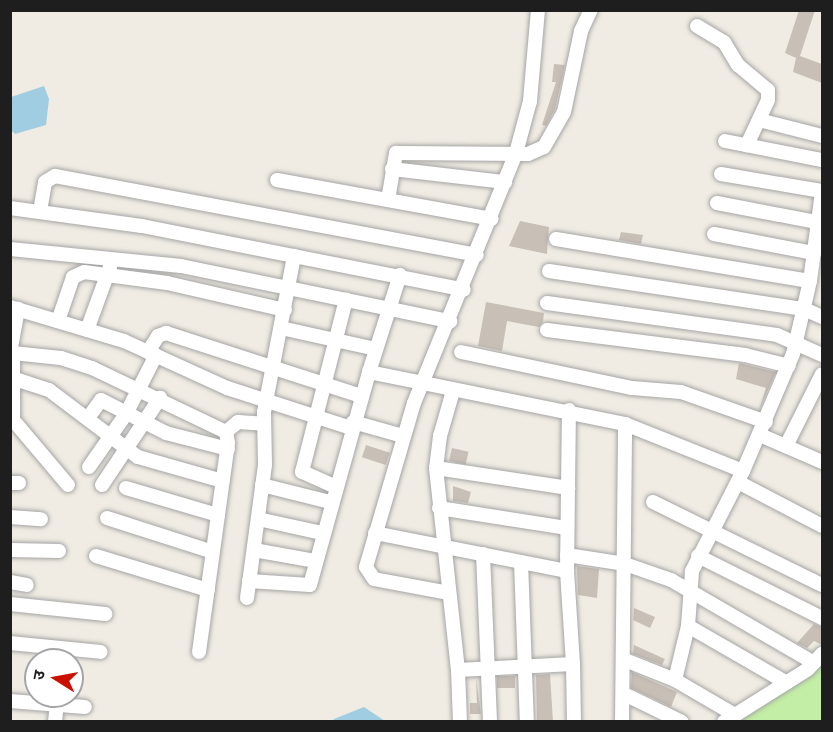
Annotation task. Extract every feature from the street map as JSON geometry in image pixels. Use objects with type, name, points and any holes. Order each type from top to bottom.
[{"type":"street","points":[[460,722],[458,670],[442,549],[436,468],[440,436],[439,389],[450,321],[505,182],[522,154],[530,101],[538,10]]},
{"type":"street","points":[[388,200],[394,156],[400,152],[522,154],[544,147],[564,112],[581,31],[591,10]]},
{"type":"street","points":[[697,26],[717,36],[738,65],[768,90],[759,120],[747,145]]},
{"type":"street","points":[[759,120],[822,136]]},
{"type":"street","points":[[725,141],[822,160]]},
{"type":"street","points":[[392,170],[505,182]]},
{"type":"street","points":[[675,680],[688,626],[689,588],[698,556],[741,476],[789,366],[804,309],[821,223],[822,196],[721,174]]},
{"type":"street","points":[[40,211],[45,182],[55,176],[477,255]]},
{"type":"street","points":[[277,180],[491,219]]},
{"type":"street","points":[[717,204],[821,223]]},
{"type":"street","points":[[10,208],[40,211],[400,275],[464,290]]},
{"type":"street","points":[[714,234],[814,253]]},
{"type":"street","points":[[556,239],[810,281]]},
{"type":"street","points":[[10,249],[113,257],[181,266],[288,290],[450,321]]},
{"type":"street","points":[[247,598],[262,485],[266,401],[294,256]]},
{"type":"street","points":[[87,330],[113,257]]},
{"type":"street","points":[[549,271],[804,309],[822,317]]},
{"type":"street","points":[[58,321],[77,273],[107,275],[211,291],[285,310]]},
{"type":"street","points":[[249,581],[308,588],[334,486],[400,275]]},
{"type":"street","points":[[334,486],[302,475],[346,300]]},
{"type":"street","points":[[547,303],[735,328],[795,342],[822,355]]},
{"type":"street","points":[[68,485],[18,429],[11,394],[14,308],[87,330],[266,401],[315,416],[403,436]]},
{"type":"street","points":[[281,328],[376,349]]},
{"type":"street","points":[[547,330],[745,356],[789,366]]},
{"type":"street","points":[[89,467],[126,414],[140,389],[158,336],[166,333],[273,370],[361,396]]},
{"type":"street","points":[[461,352],[632,388],[681,392],[763,428],[786,446],[822,462]]},
{"type":"street","points":[[12,353],[61,358],[140,389],[226,432]]},
{"type":"street","points":[[369,372],[439,389],[569,410],[626,424],[741,476],[822,526]]},
{"type":"street","points":[[786,446],[822,374]]},
{"type":"street","points":[[12,378],[38,383],[88,418],[125,448],[151,462],[223,481]]},
{"type":"street","points":[[439,389],[403,436],[366,567],[369,576],[449,593]]},
{"type":"street","points":[[102,484],[160,398]]},
{"type":"street","points":[[88,418],[101,400],[142,423],[228,449]]},
{"type":"street","points":[[569,410],[567,571],[574,722]]},
{"type":"street","points":[[226,432],[238,422],[264,424]]},
{"type":"street","points":[[622,722],[625,660],[626,424]]},
{"type":"street","points":[[199,652],[228,449],[226,432]]},
{"type":"street","points":[[436,468],[568,488]]},
{"type":"street","points":[[262,485],[330,502]]},
{"type":"street","points":[[126,488],[218,515]]},
{"type":"street","points":[[653,502],[822,585]]},
{"type":"street","points":[[439,508],[567,528]]},
{"type":"street","points":[[10,517],[41,519]]},
{"type":"street","points":[[107,518],[213,552]]},
{"type":"street","points":[[258,519],[322,532]]},
{"type":"street","points":[[375,533],[442,549],[483,554],[567,571]]},
{"type":"street","points":[[10,550],[59,551]]},
{"type":"street","points":[[254,550],[316,561]]},
{"type":"street","points":[[483,554],[490,669],[489,722]]},
{"type":"street","points":[[567,555],[625,564],[689,588],[818,658],[787,683],[729,718],[675,680],[625,660]]},
{"type":"street","points":[[96,556],[208,590]]},
{"type":"street","points":[[698,556],[822,618]]},
{"type":"street","points":[[521,562],[527,667],[527,722]]},
{"type":"street","points":[[10,582],[27,585]]},
{"type":"street","points":[[10,604],[105,614]]},
{"type":"street","points":[[688,626],[787,683]]},
{"type":"street","points":[[10,643],[25,648]]},
{"type":"street","points":[[84,652],[101,652]]},
{"type":"street","points":[[458,670],[573,664]]},
{"type":"street","points":[[624,694],[682,722]]},
{"type":"green space","points":[[822,665],[822,721],[725,721]]},
{"type":"water","points":[[44,86],[49,99],[46,125],[15,134],[11,130],[11,97]]},
{"type":"water","points":[[364,707],[385,721],[333,721],[334,719]]},
{"type":"building","points":[[799,10],[815,10],[800,56],[822,64],[822,83],[793,72],[796,58],[785,53]]},
{"type":"building","points":[[554,64],[565,65],[555,109],[546,126],[542,125],[556,82],[552,82]]},
{"type":"building","points":[[520,221],[549,227],[547,254],[509,246]]},
{"type":"building","points":[[621,232],[643,235],[641,244],[619,240]]},
{"type":"building","points":[[486,302],[544,313],[543,322],[539,327],[507,321],[502,351],[478,346]]},
{"type":"building","points":[[739,363],[776,372],[759,410],[766,388],[736,379]]},
{"type":"building","points":[[366,445],[390,453],[386,465],[362,457]]},
{"type":"building","points":[[452,448],[469,452],[466,464],[449,461]]},
{"type":"building","points":[[453,486],[471,492],[468,503],[453,501]]},
{"type":"building","points":[[577,566],[599,569],[597,598],[578,595]]},
{"type":"building","points":[[634,608],[655,617],[650,628],[633,620]]},
{"type":"building","points":[[814,624],[822,627],[822,645],[814,641],[807,648],[797,643]]},
{"type":"building","points":[[634,645],[665,659],[662,665],[633,654]]},
{"type":"building","points":[[632,672],[677,692],[671,707],[631,688]]},
{"type":"building","points":[[550,674],[553,722],[537,722],[536,675]]},
{"type":"building","points":[[497,676],[515,676],[515,688],[497,688]]},
{"type":"building","points":[[476,678],[481,714],[470,714],[470,703],[477,703]]}]
